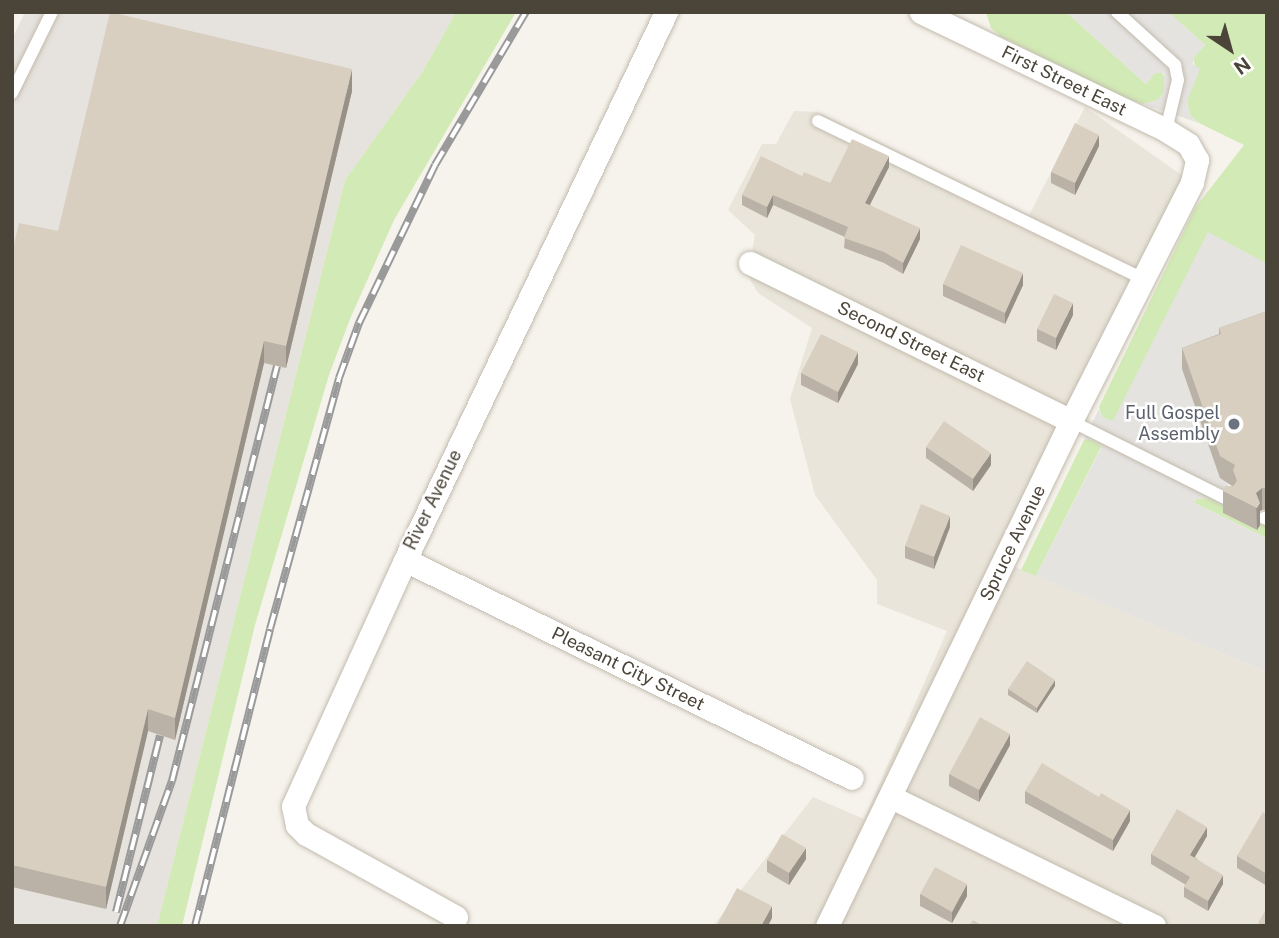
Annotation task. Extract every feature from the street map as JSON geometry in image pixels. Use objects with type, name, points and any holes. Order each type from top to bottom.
[{"type":"street","name":"River Avenue","points":[[456,917],[306,834],[297,825],[294,815],[296,798],[405,559],[666,12]]},
{"type":"street","name":"First Street East","points":[[921,12],[952,19],[1166,130],[1188,144],[1197,160]]},
{"type":"street","name":"Spruce Avenue","points":[[827,926],[1071,421],[1192,182],[1197,160]]},
{"type":"street","name":"Second Street East","points":[[750,263],[1071,421]]},
{"type":"street","name":"Pleasant City Street","points":[[405,559],[852,778]]},
{"type":"street","points":[[891,797],[1154,926]]},
{"type":"lane","points":[[12,93],[52,12]]},
{"type":"lane","points":[[1117,12],[1175,65],[1178,80],[1166,130]]},
{"type":"lane","points":[[818,121],[1142,278]]},
{"type":"lane","points":[[1071,421],[1229,500]]},
{"type":"shaded area","points":[[25,12],[456,12],[423,71],[345,180],[157,926],[12,926],[12,39]]},
{"type":"shaded area","points":[[1066,12],[1168,12],[1205,45],[1193,58],[1193,64],[1200,69],[1187,101],[1190,115],[1199,123],[1143,104],[1158,100],[1164,92],[1164,73],[1155,73],[1146,84]]},
{"type":"shaded area","points":[[1085,107],[1200,188],[1003,562],[1267,672],[1267,926],[713,926],[813,797],[864,819],[947,631],[877,604],[877,580],[815,495],[790,399],[812,328],[758,293],[748,276],[755,235],[728,210],[762,144],[776,144],[794,111],[817,112],[1029,215]]},
{"type":"shaded area","points":[[1208,232],[1267,264],[1267,333],[1227,482],[1232,495],[1226,507],[1208,498],[1196,499],[1194,503],[1267,538],[1267,672],[1036,576],[1102,446],[1090,439],[1084,440],[1099,409],[1102,417],[1113,421]]},
{"type":"green space","points":[[456,12],[516,12],[394,220],[350,319],[329,375],[255,625],[182,926],[157,926],[345,180],[423,71]]},
{"type":"green space","points":[[986,12],[1066,12],[1146,84],[1155,73],[1162,72],[1166,81],[1164,92],[1158,100],[1143,104],[1125,98],[1000,36],[991,28]]},
{"type":"green space","points":[[1168,12],[1267,12],[1267,264],[1208,233],[1113,422],[1102,417],[1099,407],[1195,208],[1244,145],[1199,123],[1190,115],[1187,101],[1195,66],[1193,58],[1205,45]]},
{"type":"green space","points":[[1089,439],[1102,445],[1036,576],[1021,570],[1084,440]]},
{"type":"green space","points":[[1208,498],[1226,507],[1223,513],[1257,530],[1260,524],[1267,527],[1267,538],[1194,503],[1196,499]]},
{"type":"building","points":[[110,12],[352,69],[286,346],[264,341],[175,718],[148,709],[106,887],[12,865],[12,253],[19,223],[58,231]]},
{"type":"building","points":[[1075,123],[1099,135],[1075,183],[1051,172]]},
{"type":"building","points":[[852,139],[889,156],[865,203],[920,228],[903,263],[884,252],[844,238],[848,227],[773,195],[767,207],[742,195],[761,156],[802,176],[804,172],[830,183]]},
{"type":"building","points":[[961,245],[1023,273],[1005,313],[943,284]]},
{"type":"building","points":[[1054,294],[1073,303],[1056,338],[1037,329]]},
{"type":"building","name":"Full Gospel Assembly","points":[[1267,311],[1267,488],[1256,493],[1260,503],[1257,508],[1223,491],[1225,486],[1233,486],[1237,481],[1233,470],[1235,465],[1220,456],[1182,348],[1221,334],[1219,328]]},
{"type":"building","points":[[821,334],[858,352],[838,392],[801,373]]},
{"type":"building","points":[[944,421],[991,453],[973,479],[926,447]]},
{"type":"building","points":[[921,504],[950,516],[934,557],[905,546]]},
{"type":"building","points":[[1027,661],[1055,680],[1037,708],[1008,689]]},
{"type":"building","points":[[980,717],[1010,734],[979,790],[949,774]]},
{"type":"building","points":[[1042,763],[1099,797],[1101,793],[1130,810],[1113,840],[1025,791]]},
{"type":"building","points":[[1177,809],[1207,827],[1190,855],[1223,875],[1208,901],[1184,887],[1190,877],[1151,854]]},
{"type":"building","points":[[1263,812],[1267,815],[1267,874],[1237,856]]},
{"type":"building","points":[[782,834],[806,848],[789,873],[767,860]]},
{"type":"building","points":[[935,867],[967,884],[952,912],[920,894]]},
{"type":"building","points":[[737,888],[772,906],[761,926],[717,925]]},
{"type":"building","points":[[1267,908],[1267,926],[1263,926],[1258,923]]},
{"type":"building","points":[[973,920],[984,926],[969,926]]},
{"type":"railway","points":[[195,926],[270,629],[339,378],[359,323],[435,165],[526,12]]},
{"type":"railway","points":[[120,926],[172,781],[277,366]]},
{"type":"railway","points":[[116,912],[160,735]]},
{"type":"place","name":"Full Gospel Assembly","points":[[1234,424]]}]
